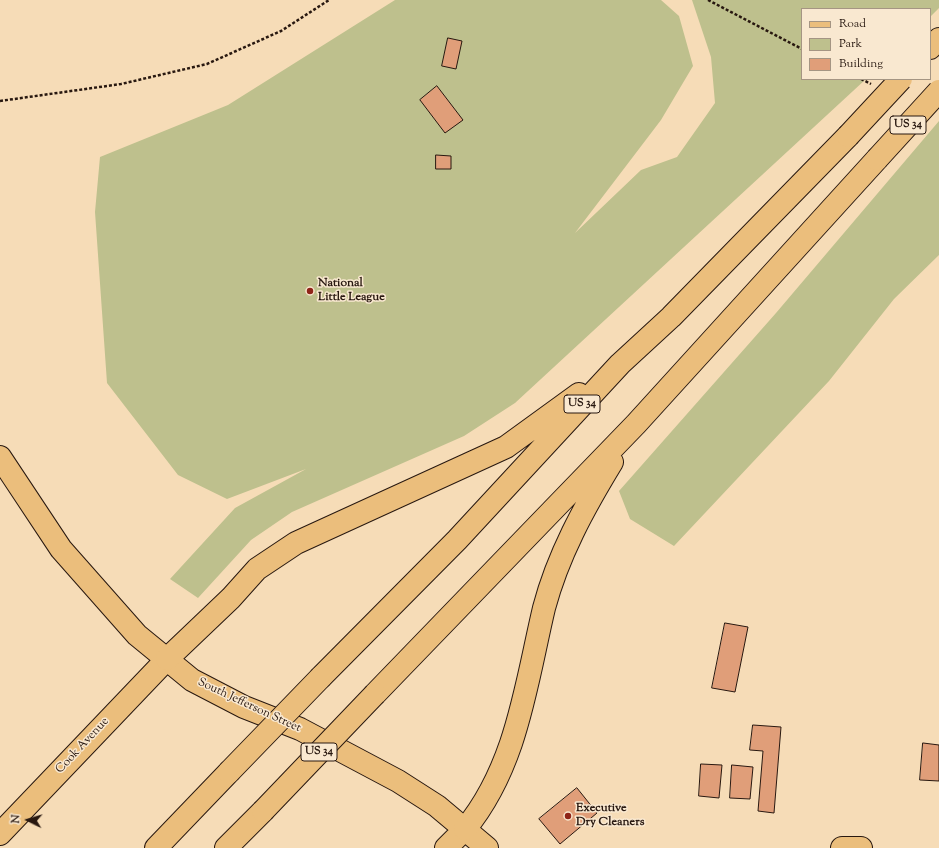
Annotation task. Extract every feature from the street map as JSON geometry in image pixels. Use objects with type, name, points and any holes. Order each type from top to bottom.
[{"type":"main road","name":"US 34","points":[[156,848],[321,677],[457,540],[620,364],[670,317],[848,136],[900,80]]},
{"type":"main road","name":"US 34","points":[[226,848],[636,424],[939,91]]},
{"type":"main road","name":"Cook Avenue","points":[[0,834],[167,659],[231,598],[257,569],[296,543],[506,447],[620,364]]},
{"type":"main road","points":[[446,848],[480,812],[507,758],[526,694],[545,607],[564,548],[589,500],[636,424]]},
{"type":"main road","name":"South Jefferson Street","points":[[0,457],[61,548],[137,634],[192,680],[244,706],[300,730],[398,781],[437,806],[487,848]]},
{"type":"main road","points":[[842,848],[861,848]]},
{"type":"path","points":[[0,101],[121,84],[207,64],[281,31],[329,0]]},
{"type":"path","points":[[708,0],[801,48]]},
{"type":"green space","name":"National Little League","points":[[395,0],[661,0],[679,16],[693,66],[661,120],[575,233],[641,170],[677,157],[715,103],[711,57],[692,0],[939,0],[939,8],[931,16],[931,8],[801,8],[801,80],[865,80],[515,403],[464,436],[292,512],[251,540],[198,598],[170,579],[235,508],[306,469],[227,499],[178,475],[107,383],[95,212],[100,157],[228,105]]},
{"type":"green space","points":[[939,121],[939,255],[894,299],[829,381],[674,546],[630,519],[619,491],[776,313]]},
{"type":"building","points":[[448,38],[462,41],[456,69],[442,66]]},
{"type":"building","points":[[437,86],[463,120],[445,133],[420,100]]},
{"type":"building","points":[[436,155],[451,156],[451,169],[436,169]]},
{"type":"building","points":[[725,623],[748,627],[735,692],[712,688]]},
{"type":"building","points":[[753,725],[781,727],[774,813],[758,811],[763,751],[750,750]]},
{"type":"building","points":[[923,743],[939,745],[939,781],[920,780]]},
{"type":"building","points":[[701,764],[722,765],[719,798],[699,796]]},
{"type":"building","points":[[732,765],[753,767],[750,799],[730,798]]},
{"type":"building","name":"Executive Dry Cleaners","points":[[577,788],[597,813],[560,844],[539,819]]},
{"type":"place","name":"National Little League","points":[[310,291]]},
{"type":"place","name":"Executive Dry Cleaners","points":[[568,816]]}]
